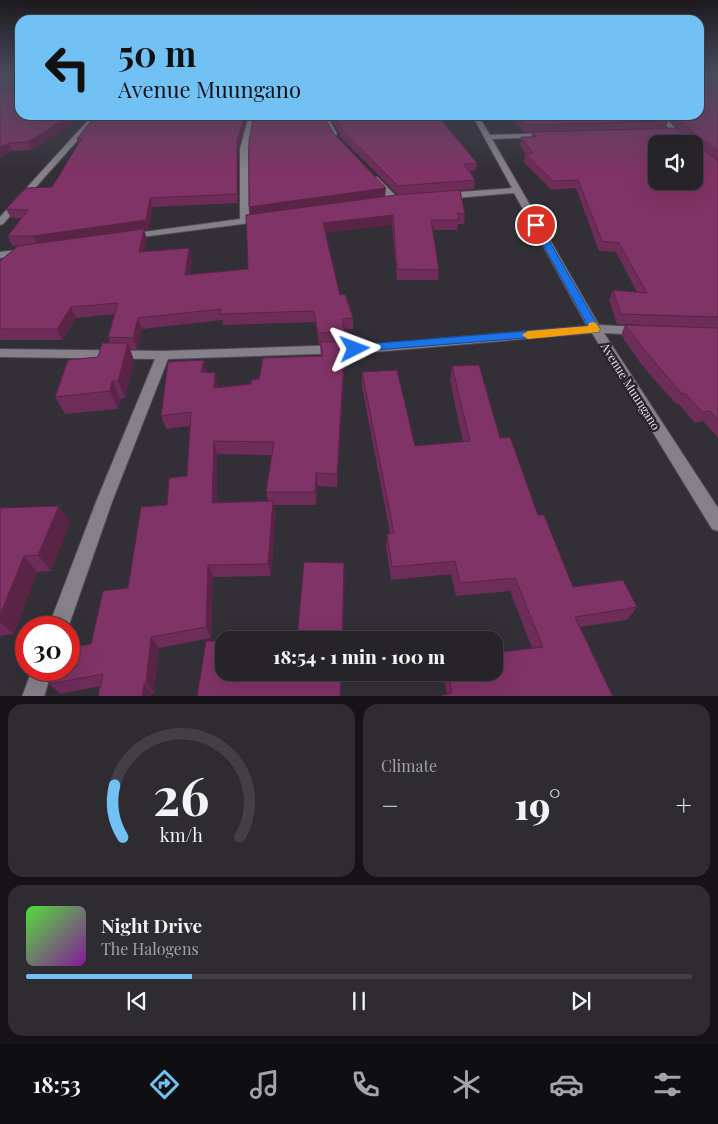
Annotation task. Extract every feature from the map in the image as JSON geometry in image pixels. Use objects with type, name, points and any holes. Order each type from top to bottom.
[{"type":"street","points":[[0,222],[92,120]]},
{"type":"street","points":[[245,222],[244,149],[251,120]]},
{"type":"street","points":[[327,120],[338,140]]},
{"type":"street","name":"Avenue Muungano","points":[[478,120],[595,329],[718,523]]},
{"type":"street","points":[[663,120],[679,135]]},
{"type":"street","points":[[666,133],[676,132]]},
{"type":"street","points":[[487,137],[556,135]]},
{"type":"street","points":[[367,172],[395,200]]},
{"type":"street","points":[[432,197],[517,190]]},
{"type":"street","points":[[118,239],[272,218]]},
{"type":"street","points":[[0,255],[39,250]]},
{"type":"street","points":[[0,352],[163,355],[374,348],[595,329],[652,331]]},
{"type":"street","points":[[62,616],[104,502],[163,355]]},
{"type":"street","points":[[33,696],[38,681]]},
{"type":"building","points":[[0,106],[15,106],[15,120],[63,120],[28,142],[9,143],[0,147]]},
{"type":"building","points":[[704,106],[718,106],[718,151],[703,140],[703,135],[696,135],[679,120],[704,120]]},
{"type":"building","points":[[92,120],[243,120],[237,141],[237,194],[150,198],[146,220],[33,236],[8,236],[28,210],[6,209],[26,188],[52,187],[82,138],[77,139]]},
{"type":"building","points":[[253,120],[326,120],[334,134],[386,188],[249,207],[249,141]]},
{"type":"building","points":[[336,120],[441,120],[477,163],[464,164],[475,180],[398,186],[342,130]]},
{"type":"building","points":[[521,120],[668,121],[525,125]]},
{"type":"building","points":[[676,128],[685,135],[648,135],[648,190],[703,190],[703,149],[718,161],[718,317],[621,314],[613,290],[647,293],[619,243],[602,241],[578,180],[553,181],[525,154],[533,153],[521,137],[536,137],[532,132]]},
{"type":"building","points":[[460,190],[465,214],[457,213],[459,220],[431,220],[439,270],[397,269],[393,215],[323,223],[340,295],[345,294],[353,318],[342,319],[345,332],[318,333],[314,311],[220,314],[221,309],[138,318],[133,338],[108,337],[118,303],[71,307],[57,329],[0,329],[0,261],[18,246],[144,229],[139,252],[189,248],[185,275],[248,269],[246,215],[396,195]]},
{"type":"building","points":[[625,325],[718,328],[718,420],[710,411],[702,412],[685,393],[682,394]]},
{"type":"building","points":[[320,342],[345,342],[337,474],[316,473],[315,492],[266,492],[274,442],[214,441],[212,503],[273,501],[268,564],[208,565],[206,627],[151,637],[146,683],[144,684],[142,696],[98,696],[103,674],[80,678],[80,646],[91,644],[103,591],[128,588],[141,507],[167,505],[169,478],[187,476],[191,412],[161,416],[168,362],[204,360],[201,372],[215,373],[214,388],[251,384],[251,380],[259,379],[263,358],[323,356]]},
{"type":"building","points":[[102,343],[128,343],[118,381],[112,381],[110,391],[55,397],[68,360],[98,357]]},
{"type":"building","points":[[479,365],[500,438],[510,437],[538,515],[544,515],[573,587],[623,580],[637,607],[575,617],[613,696],[438,696],[452,693],[450,681],[503,681],[503,652],[543,647],[515,578],[460,583],[455,561],[392,567],[387,534],[394,533],[362,372],[397,370],[415,446],[470,441],[452,366]]},
{"type":"building","points":[[59,506],[38,555],[24,556],[0,615],[0,508]]},
{"type":"building","points":[[304,562],[344,563],[342,631],[298,631]]},
{"type":"building","points":[[206,641],[215,641],[215,681],[341,681],[340,696],[197,696]]},
{"type":"building","points":[[50,681],[65,681],[49,684]]},
{"type":"slow traffic","points":[[528,335],[595,329],[593,325]]},
{"type":"route","points":[[355,349],[595,329],[536,225]]}]
